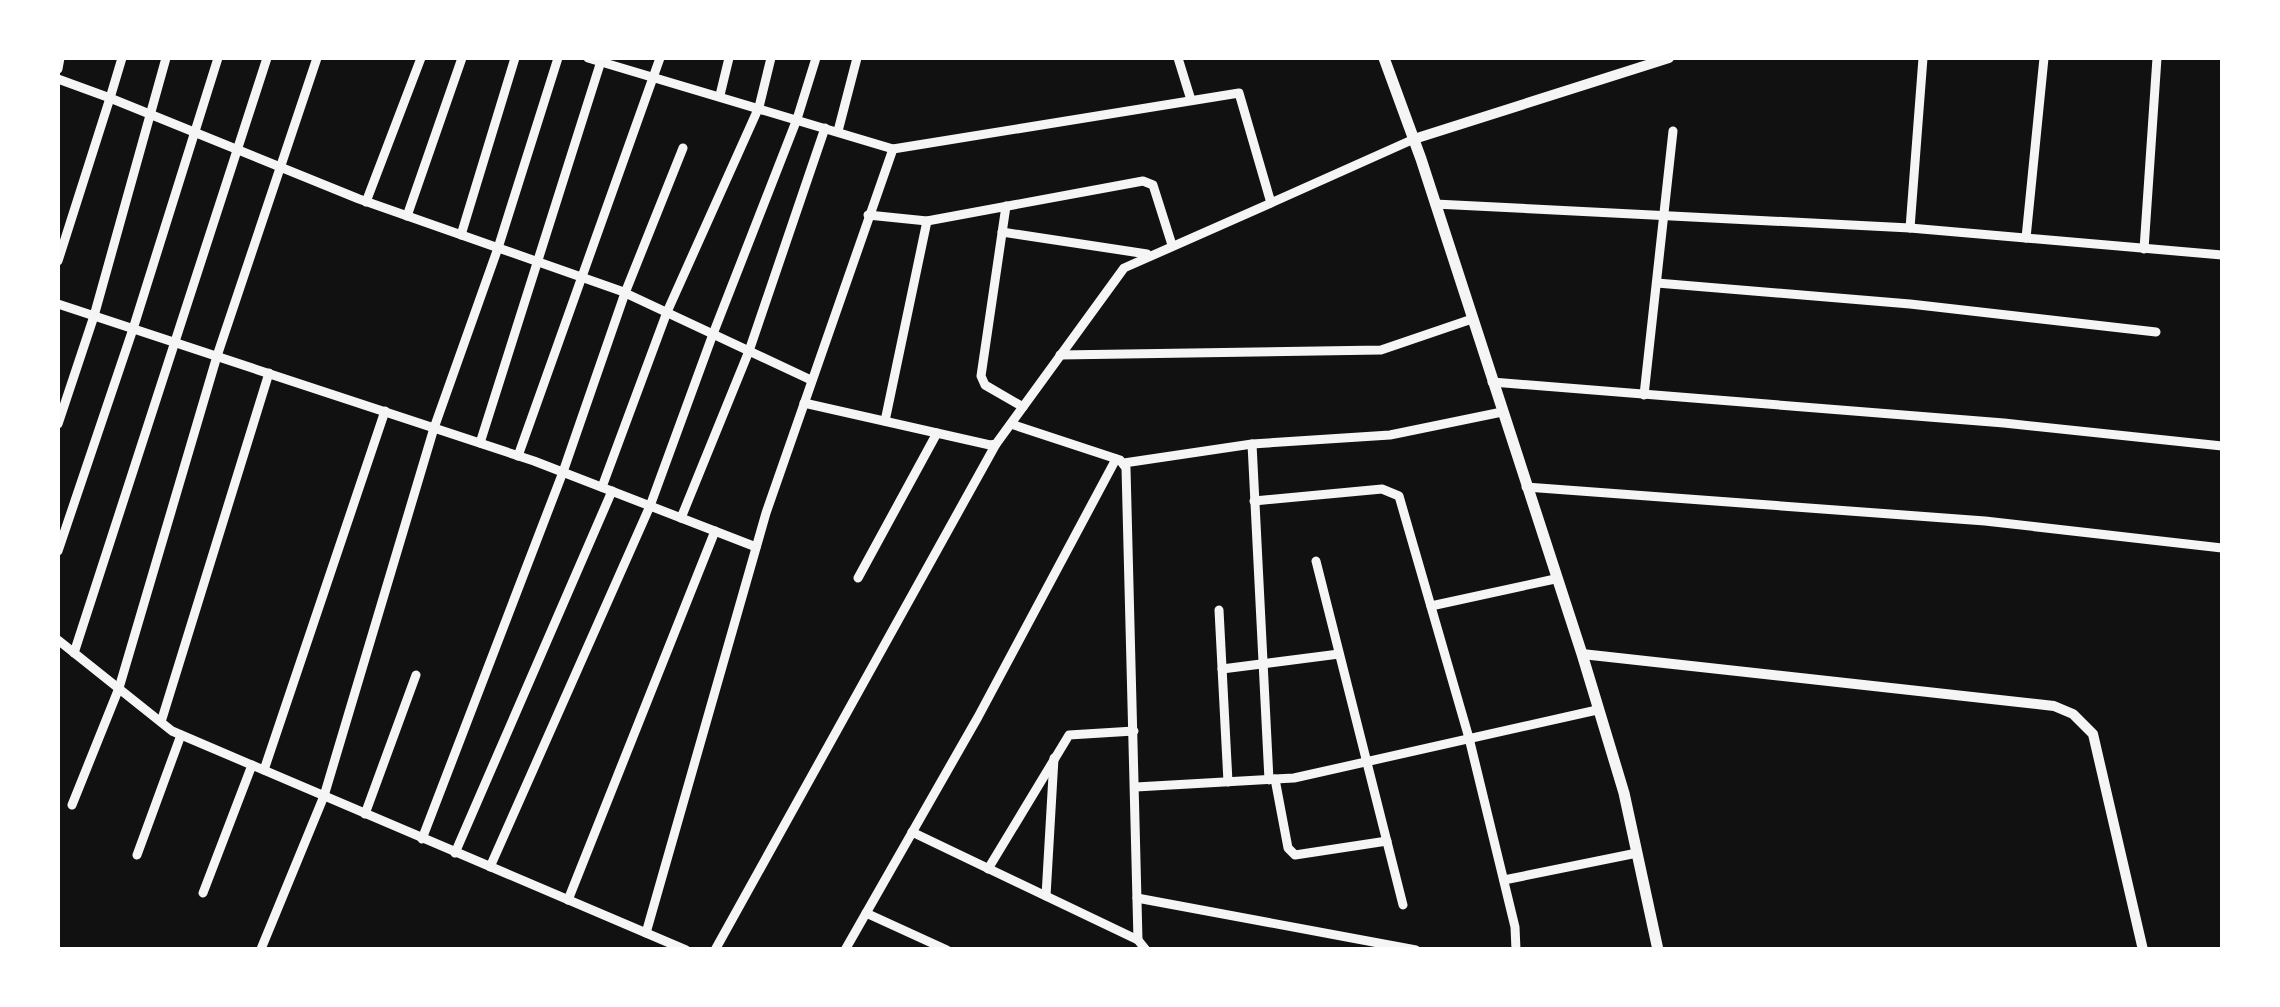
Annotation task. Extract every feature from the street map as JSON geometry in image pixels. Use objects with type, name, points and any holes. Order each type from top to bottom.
[{"type":"main road","points":[[1384,58],[1582,654],[1624,793],[1658,950]]},
{"type":"street","points":[[58,69],[60,58]]},
{"type":"street","points":[[58,261],[122,58]]},
{"type":"street","points":[[58,424],[94,316],[166,58]]},
{"type":"street","points":[[58,550],[218,58]]},
{"type":"street","points":[[74,653],[267,58]]},
{"type":"street","points":[[72,805],[119,688],[217,356],[317,58]]},
{"type":"street","points":[[366,202],[420,58]]},
{"type":"street","points":[[407,216],[462,58]]},
{"type":"street","points":[[461,235],[515,58]]},
{"type":"street","points":[[261,949],[324,796],[434,428],[498,248],[558,58]]},
{"type":"street","points":[[588,58],[654,74],[893,148],[1238,92],[1271,203]]},
{"type":"street","points":[[518,456],[660,58]]},
{"type":"street","points":[[720,95],[729,58]]},
{"type":"street","points":[[455,853],[607,489],[666,312],[759,107],[771,58]]},
{"type":"street","points":[[490,868],[650,506],[797,119],[816,58]]},
{"type":"street","points":[[838,132],[858,58]]},
{"type":"street","points":[[1178,58],[1191,100]]},
{"type":"street","points":[[714,950],[996,444],[1124,268],[1414,139],[1669,58]]},
{"type":"street","points":[[1910,228],[1924,58]]},
{"type":"street","points":[[2026,238],[2044,58]]},
{"type":"street","points":[[2144,248],[2157,58]]},
{"type":"street","points":[[480,442],[602,59]]},
{"type":"street","points":[[58,80],[366,202],[626,294],[812,380]]},
{"type":"street","points":[[681,518],[749,351],[826,128]]},
{"type":"street","points":[[1644,394],[1673,131]]},
{"type":"street","points":[[422,839],[683,148]]},
{"type":"street","points":[[646,932],[756,547],[893,148]]},
{"type":"street","points":[[868,215],[928,221],[1148,182],[1172,245]]},
{"type":"street","points":[[1435,204],[1910,228],[2222,255]]},
{"type":"street","points":[[1006,206],[980,376],[985,386],[1023,407]]},
{"type":"street","points":[[886,421],[928,221]]},
{"type":"street","points":[[1002,232],[1150,254]]},
{"type":"street","points":[[1657,283],[1910,304],[2156,332]]},
{"type":"street","points":[[58,304],[480,442],[756,547]]},
{"type":"street","points":[[1060,355],[1380,350],[1472,319]]},
{"type":"street","points":[[161,722],[269,374]]},
{"type":"street","points":[[1492,382],[2222,446]]},
{"type":"street","points":[[804,402],[990,446],[996,444]]},
{"type":"street","points":[[264,770],[385,411]]},
{"type":"street","points":[[1011,424],[1120,461],[1252,444],[1390,435],[1502,412]]},
{"type":"street","points":[[858,578],[937,433]]},
{"type":"street","points":[[1252,444],[1272,780],[1288,848],[1295,855],[1388,841]]},
{"type":"street","points":[[1120,461],[1127,473],[1138,940]]},
{"type":"street","points":[[845,950],[1120,461]]},
{"type":"street","points":[[1526,487],[1985,521],[2222,548]]},
{"type":"street","points":[[1254,501],[1382,489],[1396,492],[1469,738],[1515,927],[1516,950]]},
{"type":"street","points":[[568,900],[716,532]]},
{"type":"street","points":[[1316,561],[1403,905]]},
{"type":"street","points":[[1431,606],[1555,579]]},
{"type":"street","points":[[1219,610],[1228,782]]},
{"type":"street","points":[[58,640],[181,734],[686,950]]},
{"type":"street","points":[[1222,669],[1339,654]]},
{"type":"street","points":[[1582,654],[2054,706],[2073,714],[2094,734],[2142,950]]},
{"type":"street","points":[[365,814],[416,675]]},
{"type":"street","points":[[1136,787],[1272,780],[1597,710]]},
{"type":"street","points":[[988,868],[1064,740],[1075,733],[1134,731]]},
{"type":"street","points":[[136,855],[181,734]]},
{"type":"street","points":[[1046,896],[1054,756]]},
{"type":"street","points":[[203,893],[252,765]]},
{"type":"street","points":[[912,832],[1138,940],[1146,950]]},
{"type":"street","points":[[1504,880],[1637,854]]},
{"type":"street","points":[[1137,898],[1416,950]]},
{"type":"street","points":[[866,913],[947,950]]}]
